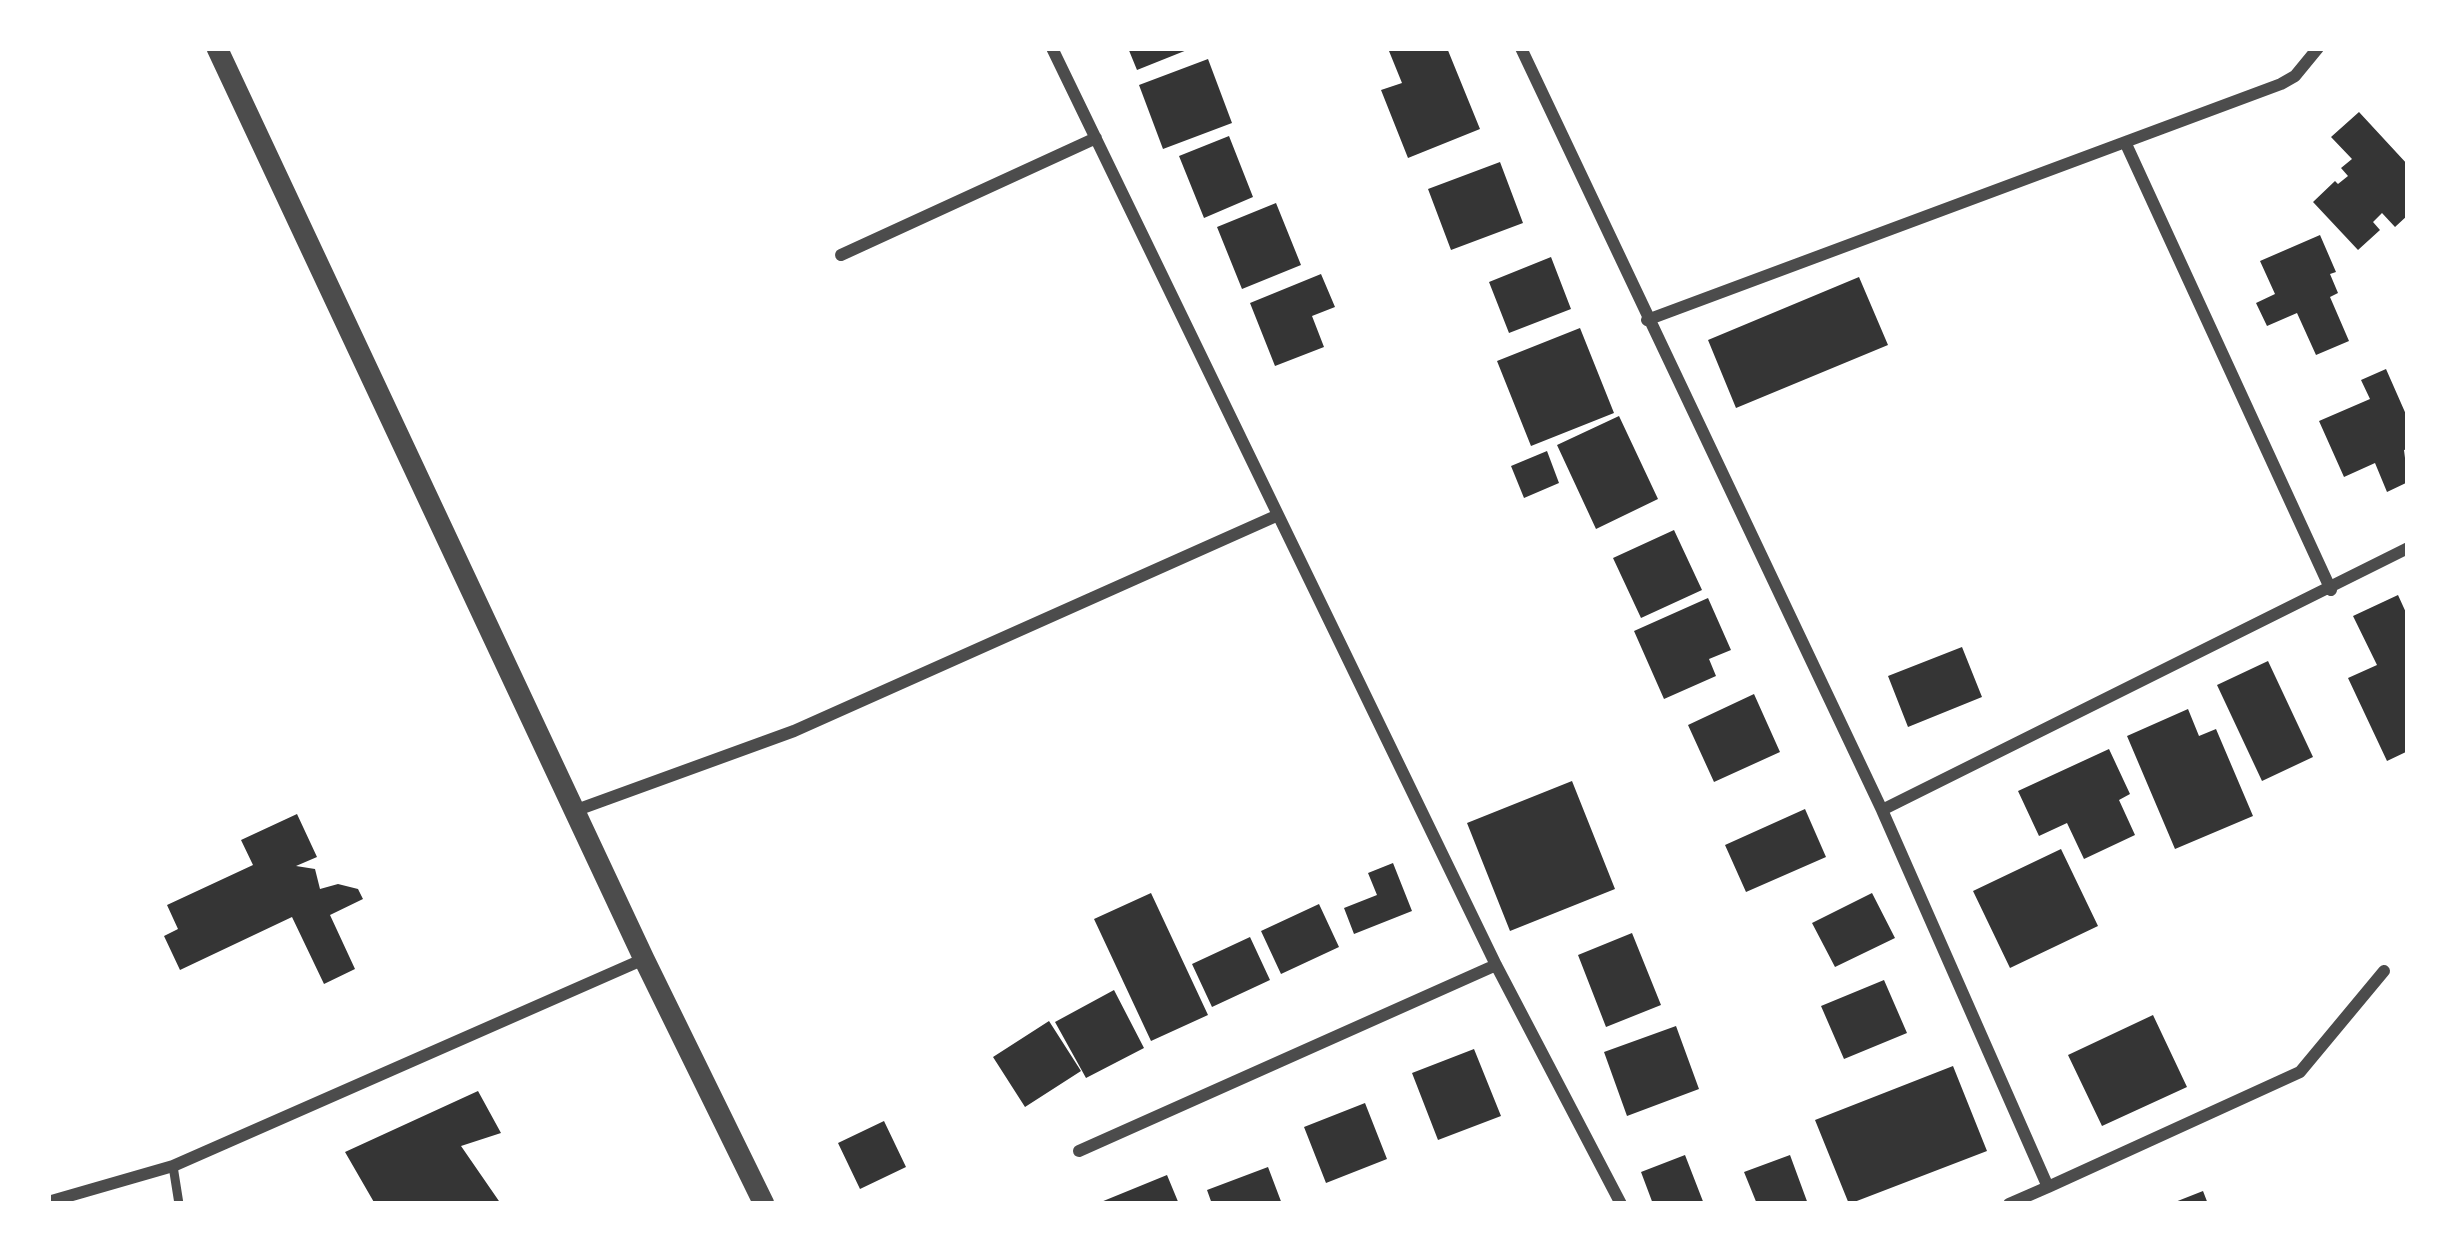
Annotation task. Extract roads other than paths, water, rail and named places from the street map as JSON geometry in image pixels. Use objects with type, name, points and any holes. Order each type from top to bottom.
[{"type":"street","points":[[217,48],[306,246],[764,1204]]},
{"type":"street","points":[[1052,48],[1496,965],[1621,1204]]},
{"type":"street","points":[[1521,48],[1882,810],[2048,1187]]},
{"type":"street","points":[[1647,320],[2281,84],[2295,76],[2318,48]]},
{"type":"street","points":[[841,255],[1096,138]]},
{"type":"street","points":[[2126,144],[2331,590]]},
{"type":"street","points":[[574,811],[794,731],[1276,516]]},
{"type":"street","points":[[1882,810],[2408,548]]},
{"type":"street","points":[[54,1202],[173,1166],[644,959]]},
{"type":"street","points":[[1079,1151],[1496,965]]},
{"type":"street","points":[[2009,1204],[2300,1072],[2384,971]]},
{"type":"lane","points":[[173,1166],[179,1204]]}]
